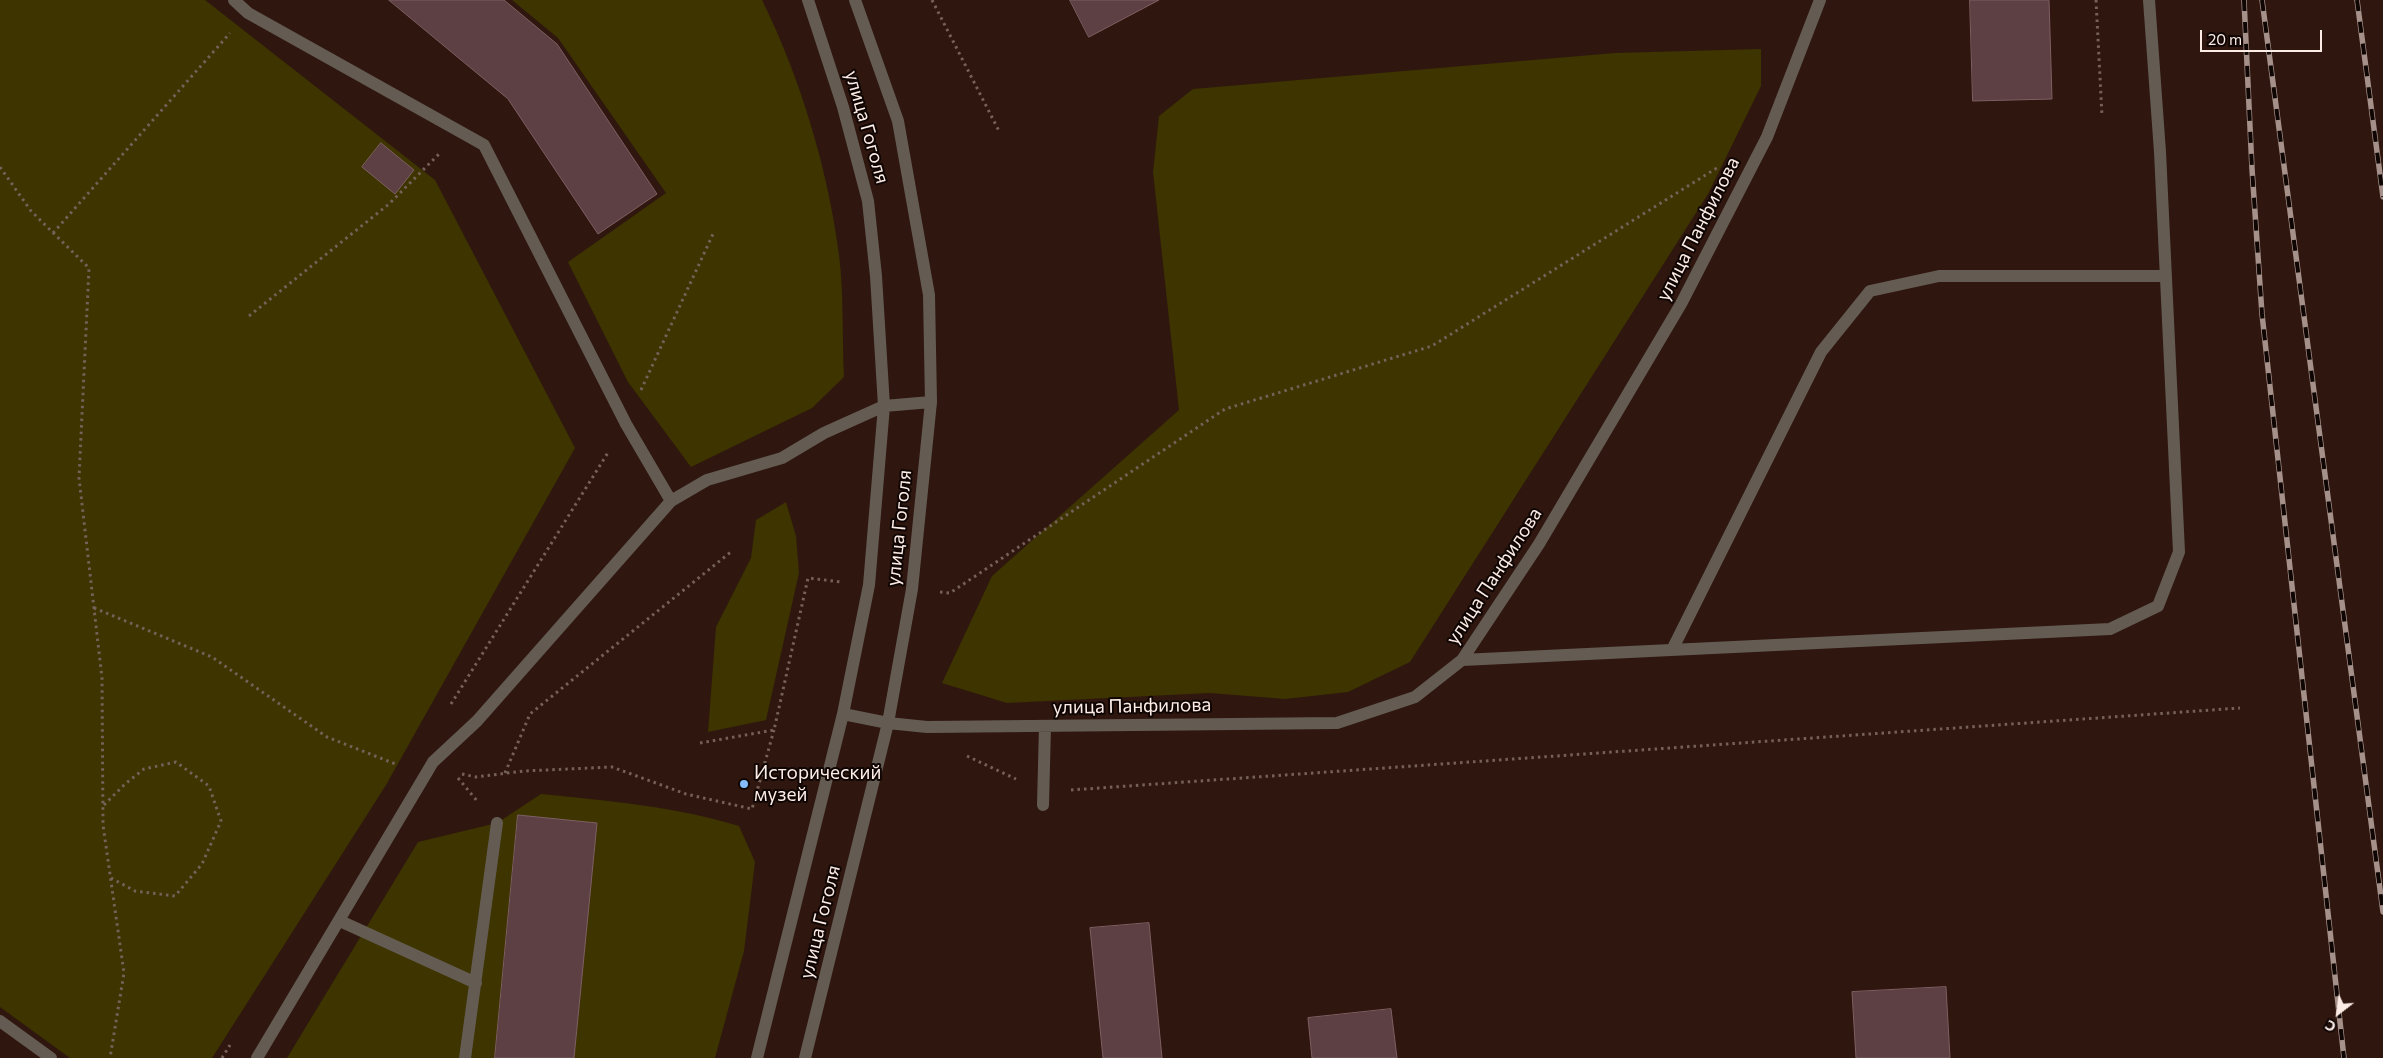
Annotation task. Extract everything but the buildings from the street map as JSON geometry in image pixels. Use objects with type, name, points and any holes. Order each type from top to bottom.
[{"type":"street","points":[[234,0],[248,13],[484,145],[626,424],[671,501]]},
{"type":"street","name":"улица Гоголя","points":[[757,1058],[843,714],[869,585],[884,406],[876,276],[868,201],[843,107],[808,0]]},
{"type":"street","name":"улица Гоголя","points":[[805,1058],[888,723],[912,589],[931,402],[930,295],[898,121],[855,0]]},
{"type":"street","name":"улица Панфилова","points":[[843,714],[888,723],[927,727],[1337,723],[1415,697],[1462,660],[1539,544],[1681,304],[1767,137],[1820,0]]},
{"type":"street","points":[[1462,660],[2110,628],[2158,606],[2179,552],[2160,152],[2149,0]]},
{"type":"street","points":[[1672,650],[1821,352],[1870,291],[1939,276],[2166,276]]},
{"type":"street","points":[[257,1058],[433,762],[477,721],[671,501],[707,480],[782,458],[824,433],[884,406],[931,402]]},
{"type":"street","points":[[1043,799],[1045,726]]},
{"type":"street","points":[[465,1058],[497,823]]},
{"type":"street","points":[[340,920],[476,983]]},
{"type":"street","points":[[0,1021],[51,1058]]},
{"type":"path","points":[[932,0],[999,131]]},
{"type":"path","points":[[2096,0],[2102,116]]},
{"type":"path","points":[[53,233],[248,13]]},
{"type":"path","points":[[249,316],[388,204],[461,132]]},
{"type":"path","points":[[950,593],[1225,409],[1432,346],[1725,163]]},
{"type":"path","points":[[0,167],[32,210],[89,268],[79,478],[102,678],[103,825],[124,973],[110,1058]]},
{"type":"path","points":[[626,424],[713,234]]},
{"type":"path","points":[[505,773],[530,714],[732,551]]},
{"type":"path","points":[[497,823],[453,773],[476,777],[505,773],[612,767],[686,794],[752,810],[774,730],[808,578]]},
{"type":"path","points":[[94,608],[212,657],[327,737],[408,769],[433,762]]},
{"type":"path","points":[[960,752],[1043,799],[2240,708]]},
{"type":"path","points":[[700,743],[774,730]]},
{"type":"path","points":[[103,806],[125,784],[144,769],[176,762],[209,786],[221,821],[202,864],[175,896],[135,892],[110,878]]},
{"type":"shaded area","points":[[0,0],[205,0],[435,180],[575,448],[386,785],[212,1058],[70,1058],[0,1007]]},
{"type":"shaded area","points":[[512,0],[762,0],[789,60],[811,124],[828,190],[841,270],[844,377],[812,408],[691,467],[628,382],[568,262],[666,193],[558,38]]},
{"type":"shaded area","points":[[1761,49],[1761,86],[1708,194],[1410,662],[1348,692],[1285,699],[1210,693],[1007,703],[942,683],[992,576],[1179,410],[1153,172],[1159,116],[1193,89],[1615,53]]},
{"type":"shaded area","points":[[786,502],[796,536],[799,573],[766,720],[708,732],[716,627],[751,558],[756,520]]},
{"type":"shaded area","points":[[541,794],[666,809],[739,826],[755,862],[744,951],[715,1058],[574,1058],[518,816],[495,1058],[287,1058],[418,842],[497,823]]},
{"type":"railway","points":[[2244,0],[2252,169],[2262,314],[2344,1058]]},
{"type":"railway","points":[[2262,0],[2383,912]]},
{"type":"railway","points":[[2357,0],[2383,197]]},
{"type":"place","name":"Исторический музей","points":[[744,784]]}]
